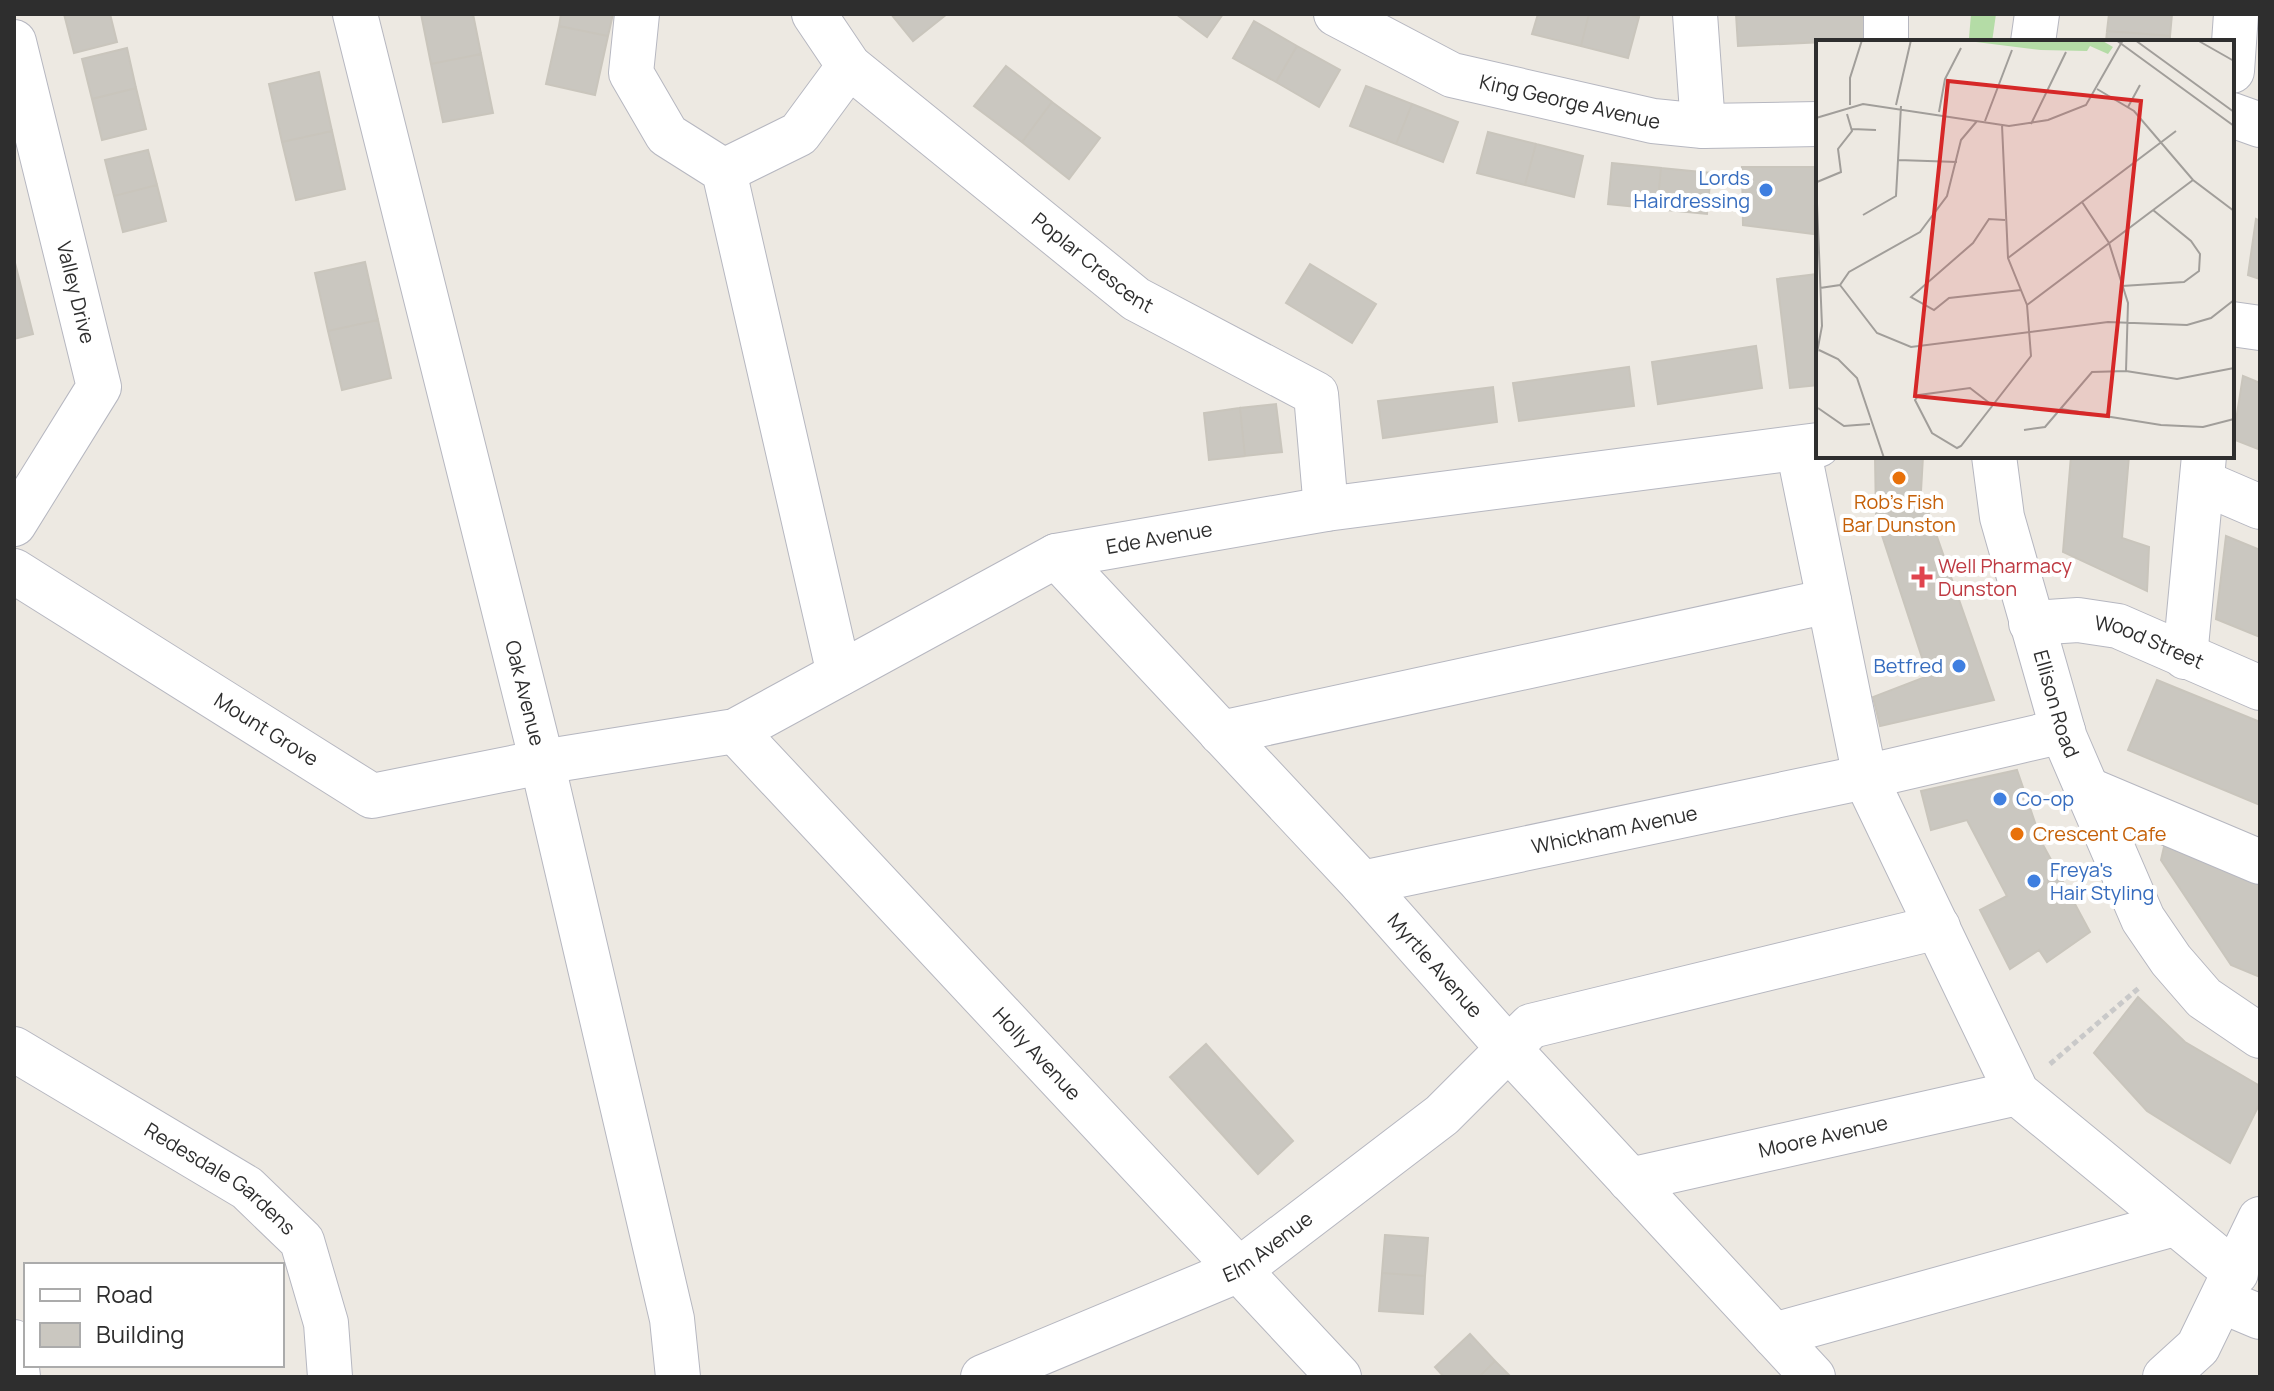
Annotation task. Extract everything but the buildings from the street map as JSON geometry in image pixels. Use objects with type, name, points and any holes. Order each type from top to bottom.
[{"type":"street","name":"Oak Avenue","points":[[355,14],[542,762],[672,1319],[678,1377]]},
{"type":"street","points":[[637,14],[631,73],[667,135],[724,171],[839,674]]},
{"type":"street","name":"Poplar Crescent","points":[[814,14],[849,66],[1136,299],[1316,394],[1326,509]]},
{"type":"street","name":"King George Avenue","points":[[1336,14],[1452,75],[1653,121],[1703,126],[1816,124]]},
{"type":"street","points":[[1695,14],[1703,126]]},
{"type":"street","points":[[1886,14],[1886,40]]},
{"type":"street","points":[[2033,40],[2037,14]]},
{"type":"street","points":[[2234,42],[2236,14]]},
{"type":"street","name":"Valley Drive","points":[[14,42],[99,387],[14,524]]},
{"type":"street","points":[[724,171],[799,134],[849,66]]},
{"type":"street","points":[[2234,116],[2260,125]]},
{"type":"street","points":[[2234,324],[2260,328]]},
{"type":"street","name":"Ede Avenue","points":[[542,762],[735,731],[1056,556],[1326,509],[1808,446]]},
{"type":"street","points":[[1808,446],[1829,601],[1865,777],[2017,1093],[2174,1224],[2239,1297]]},
{"type":"street","name":"Ellison Road","points":[[1994,458],[2002,517],[2063,731],[2143,919],[2171,960],[2204,998],[2260,1036]]},
{"type":"street","points":[[2185,657],[2203,469],[2260,507]]},
{"type":"street","name":"Myrtle Avenue","points":[[1056,556],[1362,883],[1508,1048],[1813,1377]]},
{"type":"street","name":"Mount Grove","points":[[14,571],[372,796],[542,762]]},
{"type":"street","points":[[1221,733],[1829,601]]},
{"type":"street","name":"Wood Street","points":[[2031,623],[2078,620],[2118,626],[2260,688]]},
{"type":"street","name":"Holly Avenue","points":[[735,731],[1339,1377]]},
{"type":"street","name":"Whickham Avenue","points":[[1362,883],[1865,777],[2063,731]]},
{"type":"street","points":[[2087,789],[2260,862]]},
{"type":"street","name":"Elm Avenue","points":[[983,1377],[1239,1270],[1442,1115],[1531,1026],[1938,927]]},
{"type":"street","name":"Redesdale Gardens","points":[[16,1055],[247,1188],[302,1241],[326,1323],[330,1377]]},
{"type":"street","name":"Moore Avenue","points":[[1630,1180],[2017,1093]]},
{"type":"street","points":[[2165,1377],[2198,1347],[2239,1297],[2260,1219]]},
{"type":"street","points":[[1774,1335],[2174,1224]]},
{"type":"street","points":[[14,1342],[18,1377]]},
{"type":"path","points":[[2017,1093],[2171,960]]},
{"type":"green space","points":[[1971,14],[1996,14],[1992,40],[1969,38]]},
{"type":"place","name":"Lords Hairdressing","points":[[1766,190]]},
{"type":"place","name":"Rob’s Fish Bar Dunston","points":[[1899,478]]},
{"type":"place","name":"Well Pharmacy Dunston","points":[[1922,577]]},
{"type":"place","name":"Betfred","points":[[1959,666]]},
{"type":"place","name":"Co-op","points":[[2000,799]]},
{"type":"place","name":"Crescent Cafe","points":[[2017,834]]},
{"type":"place","name":"Freya's Hair Styling","points":[[2034,881]]}]
